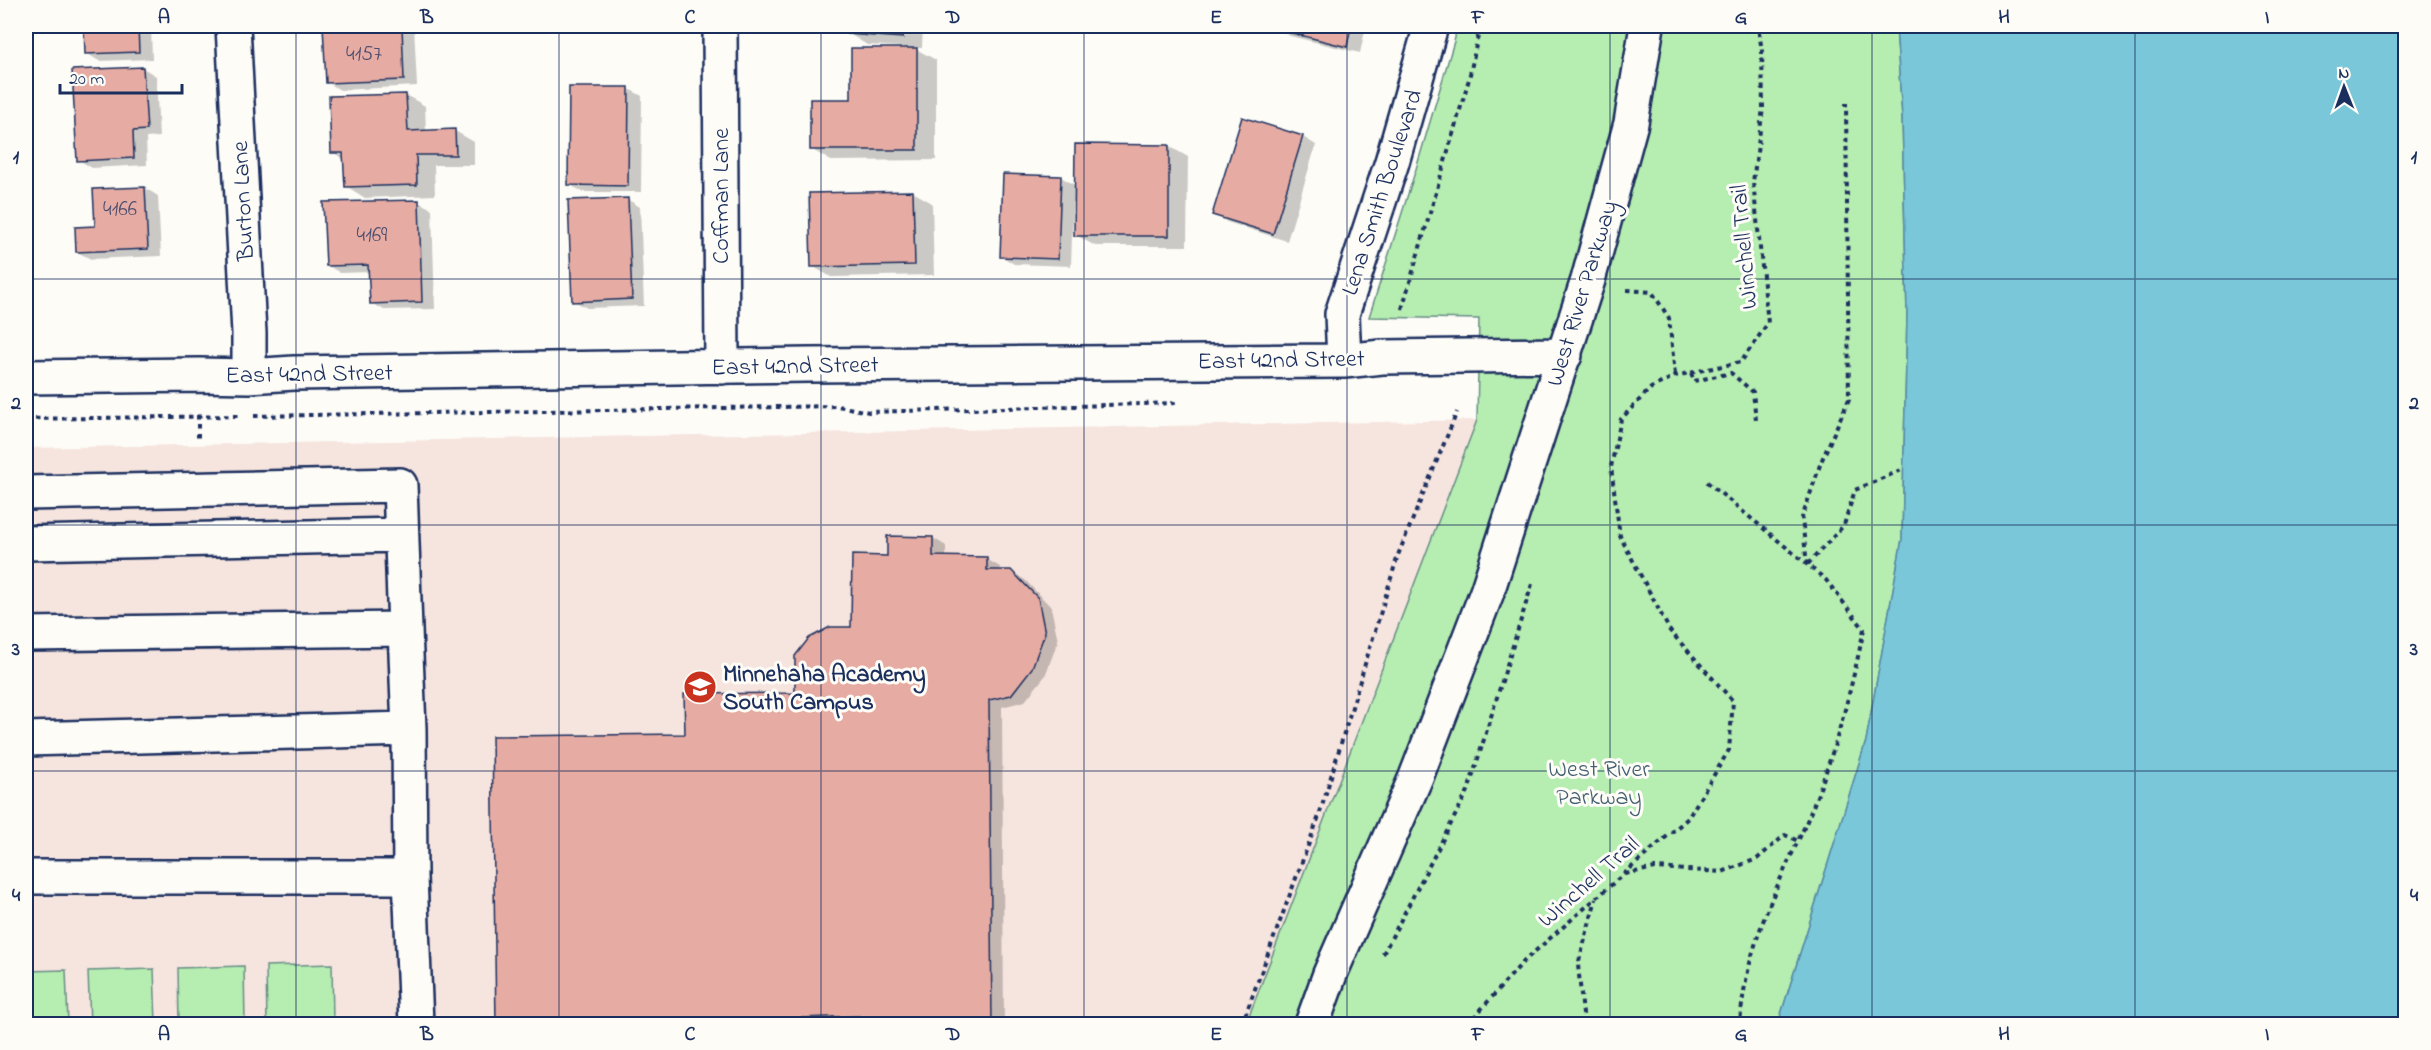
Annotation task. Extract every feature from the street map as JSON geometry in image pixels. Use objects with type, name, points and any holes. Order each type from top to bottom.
[{"type":"street","name":"Burton Lane","points":[[233,26],[249,333],[249,376]]},
{"type":"street","name":"Coffman Lane","points":[[720,26],[722,367]]},
{"type":"street","name":"Lena Smith Boulevard","points":[[1344,361],[1342,314],[1392,162],[1431,26]]},
{"type":"street","name":"West River Parkway","points":[[1312,1024],[1330,974],[1416,777],[1483,603],[1564,355],[1631,123],[1647,26]]},
{"type":"street","name":"East 42nd Street","points":[[26,377],[249,376],[490,369],[1300,359],[1344,361],[1382,357],[1564,355]]},
{"type":"street","points":[[26,493],[400,485],[416,1024]]},
{"type":"street","points":[[26,543],[401,536]]},
{"type":"street","points":[[26,634],[405,629]]},
{"type":"street","points":[[26,740],[409,729]]},
{"type":"street","points":[[26,877],[410,877]]},
{"type":"path","points":[[1402,309],[1469,79],[1480,26]]},
{"type":"path","name":"Winchell Trail","points":[[1468,1024],[1524,961],[1688,818],[1729,750],[1733,702],[1670,631],[1620,536],[1611,467],[1622,419],[1652,388],[1675,376],[1741,362],[1768,323],[1753,182],[1763,108],[1762,51],[1758,26]]},
{"type":"path","points":[[1807,565],[1802,518],[1821,462],[1849,399],[1846,103]]},
{"type":"path","points":[[1627,291],[1652,292],[1669,318],[1675,376]]},
{"type":"path","points":[[1691,373],[1694,381],[1731,373],[1753,392],[1755,420]]},
{"type":"path","points":[[26,419],[838,406],[869,412],[1185,403]]},
{"type":"path","points":[[198,410],[198,440]]},
{"type":"path","points":[[1242,1024],[1319,816],[1398,555],[1457,412]]},
{"type":"path","points":[[1807,565],[1844,525],[1855,490],[1904,469]]},
{"type":"path","points":[[1707,482],[1826,580],[1864,629],[1855,672],[1816,803],[1766,909],[1743,991],[1740,1024]]},
{"type":"path","points":[[1624,874],[1655,868],[1722,872],[1757,860],[1785,835],[1798,841]]},
{"type":"path","points":[[1584,1024],[1578,965],[1596,898]]},
{"type":"shaded area","name":"Minnehaha Academy South Campus","points":[[1477,420],[1246,1024],[26,1024],[26,448]]},
{"type":"green space","name":"West River Parkway","points":[[1456,26],[1896,26],[1902,117],[1907,314],[1902,539],[1866,741],[1778,1024],[1246,1024],[1477,420],[1479,319],[1369,317],[1416,169],[1455,38]]},
{"type":"green space","points":[[332,964],[333,1024],[267,1024],[266,966]]},
{"type":"green space","points":[[244,966],[245,1024],[179,1024],[178,968]]},
{"type":"green space","points":[[154,969],[156,1024],[90,1024],[88,971]]},
{"type":"green space","points":[[66,970],[68,1024],[26,1024],[26,971]]},
{"type":"water","points":[[1896,26],[2405,26],[2405,1024],[1778,1024],[1866,741],[1902,539],[1907,314],[1902,117]]},
{"type":"building","points":[[84,26],[138,26],[139,52],[85,54]]},
{"type":"building","points":[[323,26],[402,26],[404,80],[326,83]]},
{"type":"building","points":[[847,26],[904,26],[903,38],[847,34]]},
{"type":"building","points":[[1277,26],[1351,26],[1347,47],[1276,29]]},
{"type":"building","points":[[851,48],[917,48],[917,150],[810,150],[810,99],[851,99]]},
{"type":"building","points":[[143,67],[147,130],[133,131],[134,158],[77,161],[72,70]]},
{"type":"building","points":[[569,87],[629,87],[628,186],[568,185]]},
{"type":"building","points":[[406,94],[408,131],[455,129],[456,155],[416,155],[417,185],[345,187],[343,153],[331,153],[329,96]]},
{"type":"building","points":[[1242,117],[1303,136],[1273,234],[1212,215]]},
{"type":"building","points":[[1075,144],[1169,145],[1169,236],[1074,236]]},
{"type":"building","points":[[1003,174],[1061,176],[1058,259],[1000,257]]},
{"type":"building","points":[[145,187],[148,249],[76,252],[75,227],[95,226],[93,189]]},
{"type":"building","points":[[913,191],[915,265],[811,267],[809,193]]},
{"type":"building","points":[[628,198],[632,299],[572,302],[568,200]]},
{"type":"building","points":[[419,200],[422,302],[370,304],[368,265],[326,266],[323,202]]},
{"type":"building","points":[[887,536],[933,537],[933,556],[987,557],[987,570],[1011,570],[1038,598],[1045,633],[1032,668],[1011,695],[989,700],[992,1024],[859,1024],[859,1016],[623,1024],[496,1024],[492,736],[685,734],[684,694],[795,693],[795,656],[809,638],[830,627],[851,627],[852,555],[887,556]]},
{"type":"place","name":"Minnehaha Academy South Campus","points":[[700,687]]}]
